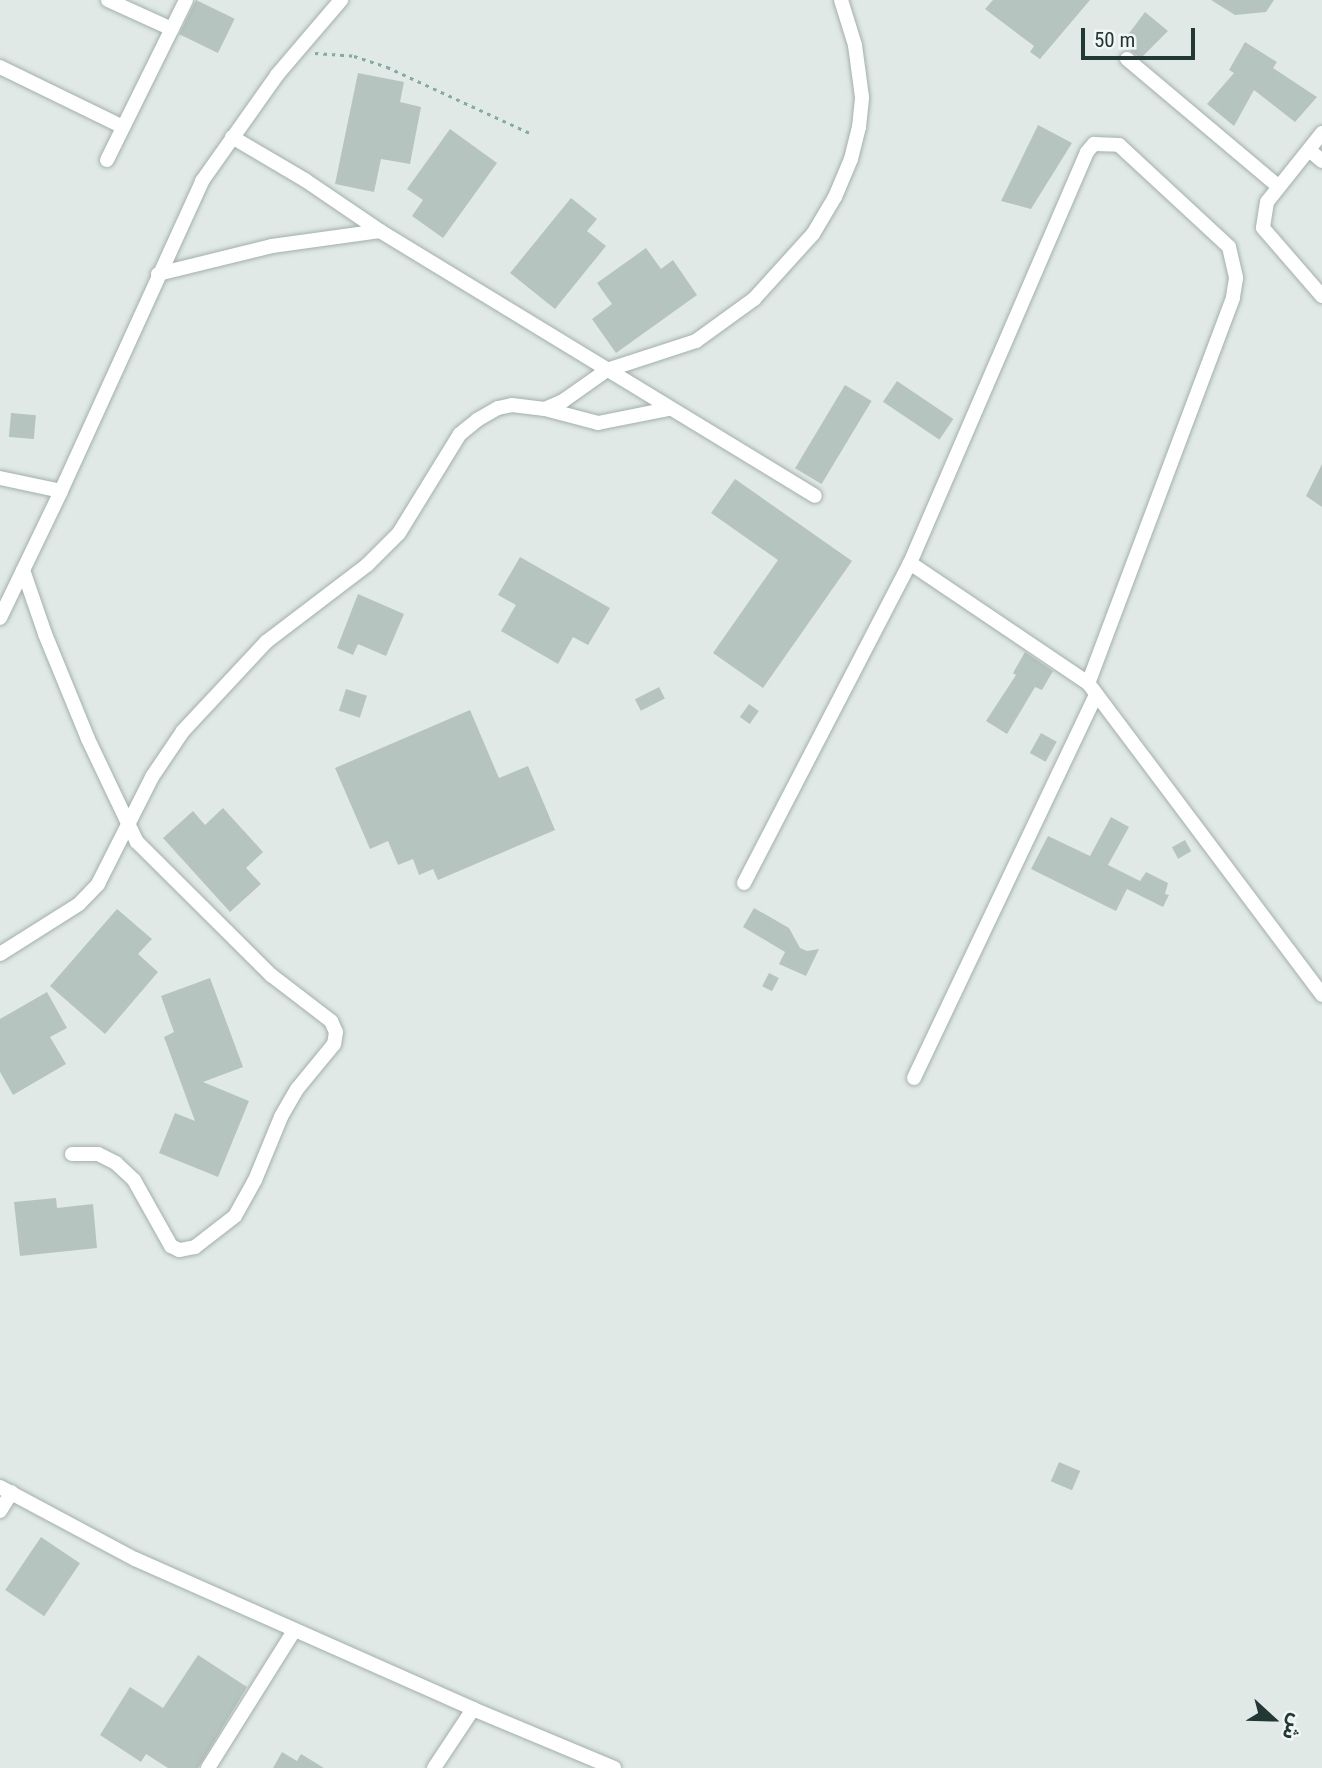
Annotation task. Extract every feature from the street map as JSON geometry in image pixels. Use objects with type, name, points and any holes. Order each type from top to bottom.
[{"type":"street","points":[[108,0],[172,29]]},
{"type":"street","points":[[107,160],[186,0]]},
{"type":"street","points":[[0,618],[202,181],[294,55],[341,0]]},
{"type":"street","points":[[545,409],[563,401],[607,370],[696,341],[754,299],[813,234],[835,197],[851,159],[859,127],[862,97],[855,45],[841,0]]},
{"type":"street","points":[[1127,59],[1278,186]]},
{"type":"street","points":[[0,67],[123,127]]},
{"type":"street","points":[[1322,133],[1267,202],[1263,228],[1322,296]]},
{"type":"street","points":[[232,137],[305,180],[380,231],[668,409],[815,496]]},
{"type":"street","points":[[744,883],[910,563],[1087,152],[1094,144],[1119,145],[1229,247],[1236,278],[1233,298],[1092,689],[914,1078]]},
{"type":"street","points":[[1309,150],[1322,161]]},
{"type":"street","points":[[158,274],[272,246],[380,231]]},
{"type":"street","points":[[0,954],[79,904],[98,884],[115,856],[152,777],[183,731],[267,642],[368,565],[399,533],[460,434],[498,408],[523,405],[598,423],[668,409]]},
{"type":"street","points":[[0,478],[61,491]]},
{"type":"street","points":[[910,563],[1092,689],[1322,995]]},
{"type":"street","points":[[23,570],[45,635],[88,739],[144,850],[271,975],[331,1021],[335,1032],[334,1044],[298,1088],[281,1116],[255,1180],[235,1216],[195,1247],[179,1250],[171,1245],[134,1181],[116,1163],[98,1154],[72,1154]]},
{"type":"street","points":[[0,1511],[6,1489],[135,1559],[294,1631],[614,1768]]},
{"type":"street","points":[[208,1768],[294,1631]]},
{"type":"street","points":[[434,1768],[473,1709]]},
{"type":"path","points":[[294,55],[333,52],[354,56],[387,67],[532,134]]},
{"type":"building","points":[[196,0],[235,19],[218,53],[179,34]]},
{"type":"building","points":[[993,0],[1090,0],[1040,59],[1030,52],[1034,46],[985,9]]},
{"type":"building","points":[[1211,0],[1274,0],[1266,12],[1235,15]]},
{"type":"building","points":[[1145,12],[1168,31],[1141,58],[1121,44]]},
{"type":"building","points":[[1245,42],[1277,62],[1273,68],[1317,97],[1295,122],[1254,90],[1234,126],[1207,104],[1234,73],[1229,70]]},
{"type":"building","points":[[358,73],[404,82],[400,102],[421,107],[410,164],[381,159],[374,192],[335,184]]},
{"type":"building","points":[[1038,125],[1072,143],[1031,209],[1001,201]]},
{"type":"building","points":[[450,129],[497,163],[443,238],[412,216],[423,200],[407,189]]},
{"type":"building","points":[[571,198],[597,219],[587,231],[606,246],[555,309],[510,273]]},
{"type":"building","points":[[646,248],[661,269],[673,260],[697,295],[616,353],[592,319],[612,304],[597,283]]},
{"type":"building","points":[[897,381],[953,419],[939,440],[883,402]]},
{"type":"building","points":[[845,385],[872,401],[822,484],[795,468]]},
{"type":"building","points":[[11,413],[36,415],[34,439],[9,437]]},
{"type":"building","points":[[1322,464],[1322,507],[1306,496]]},
{"type":"building","points":[[735,479],[852,561],[763,688],[713,653],[778,560],[711,513]]},
{"type":"building","points":[[520,557],[610,608],[588,645],[573,637],[558,664],[501,631],[516,605],[498,595]]},
{"type":"building","points":[[358,594],[404,614],[386,656],[358,644],[353,655],[337,648]]},
{"type":"building","points":[[1025,652],[1053,671],[1042,690],[1035,687],[1007,734],[986,721],[1016,675],[1013,673]]},
{"type":"building","points":[[659,687],[665,699],[641,711],[635,699]]},
{"type":"building","points":[[346,689],[367,696],[360,718],[339,711]]},
{"type":"building","points":[[749,704],[759,711],[750,724],[740,717]]},
{"type":"building","points":[[470,710],[499,778],[528,766],[555,830],[438,880],[433,869],[419,875],[413,859],[398,865],[388,841],[370,849],[335,768]]},
{"type":"building","points":[[1041,733],[1057,742],[1046,762],[1030,753]]},
{"type":"building","points":[[223,808],[263,852],[246,868],[261,884],[230,912],[163,838],[193,811],[205,825]]},
{"type":"building","points":[[1111,817],[1129,827],[1108,865],[1140,881],[1146,872],[1168,883],[1165,894],[1169,895],[1163,907],[1127,889],[1116,911],[1031,869],[1048,836],[1090,856]]},
{"type":"building","points":[[1185,840],[1191,851],[1178,859],[1172,847]]},
{"type":"building","points":[[754,908],[789,928],[800,948],[807,951],[819,949],[806,976],[779,964],[785,952],[743,927]]},
{"type":"building","points":[[117,909],[152,939],[138,954],[158,972],[105,1034],[50,986]]},
{"type":"building","points":[[769,973],[779,978],[772,991],[762,986]]},
{"type":"building","points":[[210,978],[243,1067],[203,1082],[249,1101],[218,1177],[159,1153],[175,1113],[195,1121],[164,1037],[174,1032],[161,996]]},
{"type":"building","points":[[47,992],[67,1028],[50,1037],[66,1064],[13,1095],[0,1072],[0,1019]]},
{"type":"building","points":[[56,1198],[57,1208],[93,1204],[97,1248],[20,1256],[14,1202]]},
{"type":"building","points":[[1059,1462],[1080,1471],[1072,1490],[1051,1481]]},
{"type":"building","points":[[41,1537],[80,1563],[44,1616],[5,1590]]},
{"type":"building","points":[[198,1655],[247,1687],[198,1768],[168,1768],[146,1754],[141,1762],[100,1735],[130,1687],[163,1708]]},
{"type":"building","points":[[282,1752],[297,1761],[301,1754],[324,1768],[273,1768]]}]
